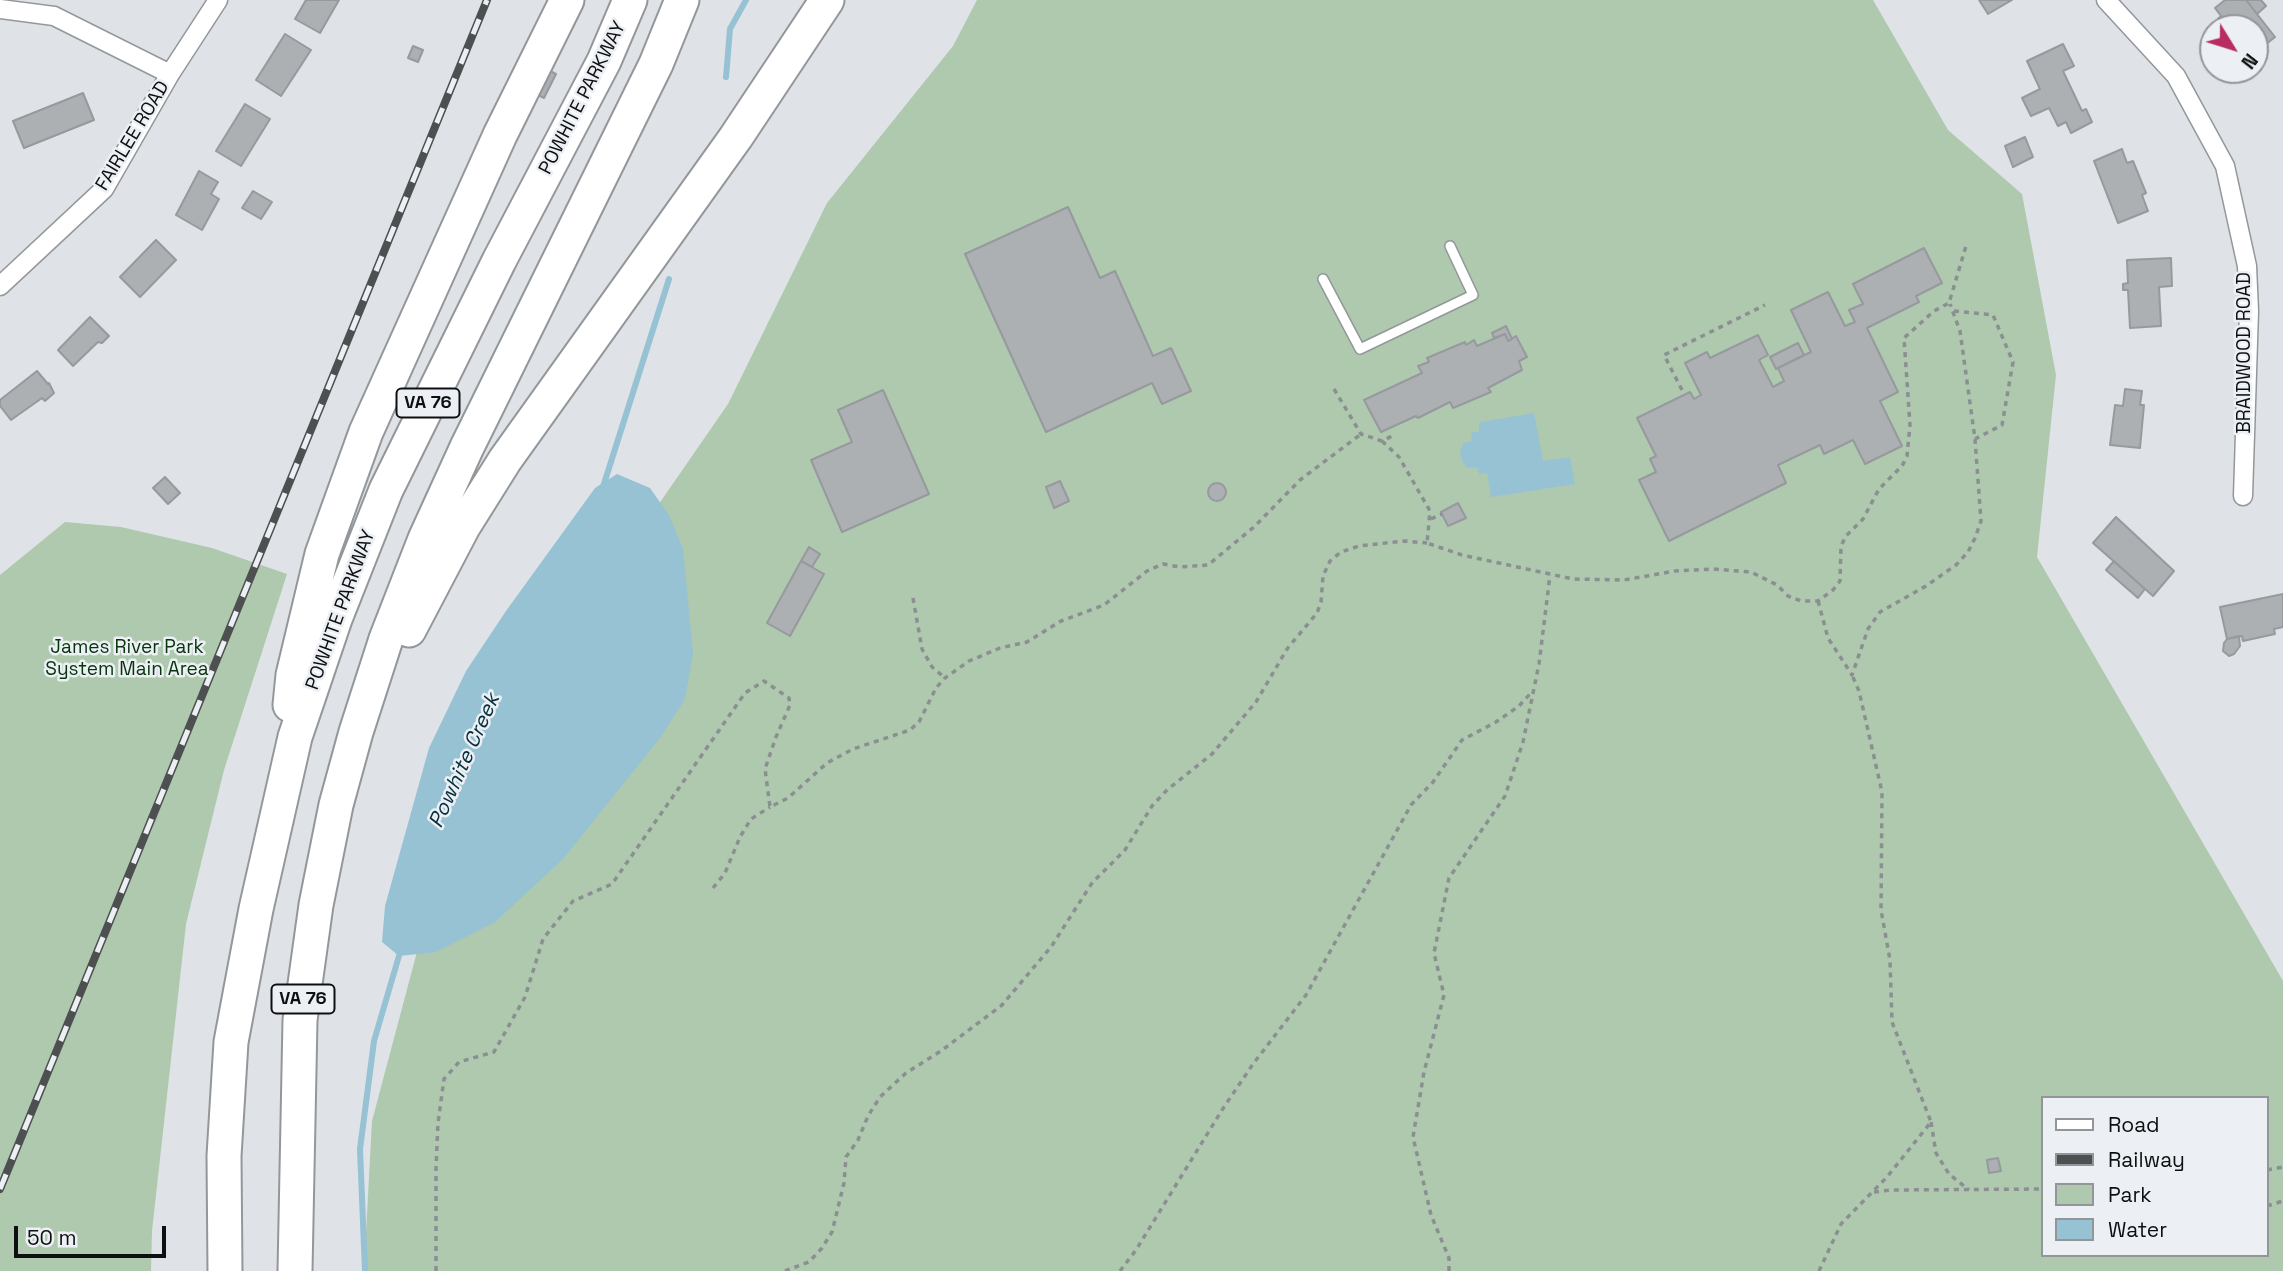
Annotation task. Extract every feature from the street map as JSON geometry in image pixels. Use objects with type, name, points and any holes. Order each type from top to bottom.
[{"type":"highway","points":[[280,796],[293,675],[322,554],[350,476],[386,384],[567,0]]},
{"type":"highway","name":"VA 76","points":[[295,1271],[300,1020],[316,905],[336,805],[356,732],[386,639],[425,539],[467,447],[656,64],[682,0]]},
{"type":"highway","points":[[356,732],[463,527],[505,460],[736,137],[827,0]]},
{"type":"highway","name":"POWHITE PARKWAY","points":[[225,1271],[224,1156],[232,1042],[256,909],[295,737],[335,618],[386,491],[625,9]]},
{"type":"street","name":"FAIRLEE ROAD","points":[[0,286],[104,189],[170,74],[218,0]]},
{"type":"street","name":"BRAIDWOOD ROAD","points":[[2106,0],[2176,76],[2225,166],[2246,265],[2249,311],[2242,496]]},
{"type":"street","points":[[0,9],[54,16],[170,74]]},
{"type":"lane","points":[[1322,279],[1360,349],[1473,295],[1450,246]]},
{"type":"path","points":[[785,1271],[809,1262],[832,1232],[844,1183],[846,1157],[880,1097],[906,1073],[941,1051],[1002,1005],[1051,947],[1092,883],[1125,850],[1152,806],[1167,790],[1212,754],[1256,702],[1287,649],[1317,613],[1321,602],[1323,576],[1330,561],[1341,552],[1359,546],[1404,541],[1427,543],[1462,555],[1573,579],[1624,580],[1675,570],[1751,572],[1777,584],[1788,596],[1801,601],[1818,601],[1840,581],[1841,546],[1846,536],[1863,519],[1879,489],[1895,474],[1907,456],[1910,425],[1904,338],[1934,311],[1949,303],[1966,246]]},
{"type":"path","points":[[1852,675],[1868,629],[1880,612],[1956,565],[1972,545],[1981,520],[1975,439],[1960,331],[1949,303]]},
{"type":"path","points":[[1682,390],[1664,355],[1765,305]]},
{"type":"path","points":[[1954,311],[1993,315],[2013,362],[2002,425],[1975,439]]},
{"type":"path","points":[[1334,388],[1362,434],[1381,441],[1399,457],[1430,512],[1427,543]]},
{"type":"path","points":[[713,888],[725,873],[740,837],[751,819],[788,798],[827,763],[853,749],[910,730],[919,722],[936,688],[945,678],[980,657],[1000,648],[1027,642],[1061,621],[1104,605],[1147,571],[1163,564],[1180,567],[1208,565],[1254,527],[1300,480],[1362,434]]},
{"type":"path","points":[[1381,441],[1394,435]]},
{"type":"path","points":[[1430,519],[1442,514]]},
{"type":"path","points":[[1449,1271],[1449,1258],[1431,1215],[1413,1138],[1424,1072],[1444,995],[1434,953],[1449,878],[1505,796],[1522,743],[1539,664],[1550,575]]},
{"type":"path","points":[[913,598],[922,649],[932,667],[945,678]]},
{"type":"path","points":[[1818,601],[1828,638],[1852,675],[1858,691],[1882,792],[1881,909],[1890,960],[1892,1023],[1931,1122],[1936,1153],[1949,1174],[1969,1190]]},
{"type":"path","points":[[436,1271],[436,1168],[444,1079],[459,1062],[494,1052],[525,998],[543,939],[573,901],[612,884],[745,693],[764,681],[789,698],[790,705],[765,769],[770,807]]},
{"type":"path","points":[[1121,1271],[1222,1110],[1306,995],[1346,927],[1411,805],[1433,782],[1462,740],[1511,711],[1532,692]]},
{"type":"path","points":[[1819,1271],[1841,1224],[1931,1122]]},
{"type":"path","points":[[1872,1192],[2042,1189]]},
{"type":"green space","points":[[977,0],[1873,0],[1948,130],[2022,194],[2056,375],[2037,557],[2283,981],[2283,1271],[364,1271],[372,1121],[418,948],[580,618],[728,404],[827,203],[953,46]]},
{"type":"green space","name":"James River Park System Main Area","points":[[65,522],[121,527],[212,548],[287,574],[224,770],[186,924],[152,1231],[151,1271],[0,1271],[0,575]]},
{"type":"water","points":[[1534,413],[1543,461],[1570,457],[1575,484],[1491,497],[1487,473],[1479,474],[1477,467],[1467,468],[1464,464],[1460,453],[1463,443],[1472,441],[1471,433],[1479,431],[1481,422]]},
{"type":"water","points":[[617,474],[650,488],[669,515],[683,549],[693,653],[685,699],[660,738],[563,859],[495,922],[436,952],[399,956],[382,942],[385,906],[429,748],[466,671],[506,611],[595,488]]},
{"type":"building","points":[[306,0],[339,0],[320,33],[295,19]]},
{"type":"building","points":[[1979,0],[2012,0],[1988,14]]},
{"type":"building","points":[[2225,0],[2246,0],[2257,14],[2220,14],[2215,8]]},
{"type":"building","points":[[2246,0],[2261,0],[2266,6],[2257,14]]},
{"type":"building","points":[[2269,29],[2275,37],[2269,42]]},
{"type":"building","points":[[285,34],[311,50],[281,96],[256,80]]},
{"type":"building","points":[[2063,44],[2074,66],[2063,71],[2082,111],[2086,109],[2092,122],[2071,133],[2066,122],[2058,126],[2049,108],[2031,116],[2022,98],[2040,89],[2027,61]]},
{"type":"building","points":[[413,46],[423,50],[418,62],[408,58]]},
{"type":"building","points":[[529,60],[556,74],[544,98],[516,84]]},
{"type":"building","points":[[83,93],[94,120],[24,148],[13,121]]},
{"type":"building","points":[[245,104],[270,119],[241,166],[216,151]]},
{"type":"building","points":[[2025,137],[2033,157],[2013,167],[2005,146]]},
{"type":"building","points":[[2122,149],[2127,163],[2133,161],[2146,193],[2142,195],[2148,211],[2118,223],[2094,161]]},
{"type":"building","points":[[199,171],[218,182],[211,194],[219,199],[202,230],[176,215]]},
{"type":"building","points":[[253,191],[272,202],[261,219],[242,208]]},
{"type":"building","points":[[1068,207],[1100,278],[1115,271],[1153,356],[1171,348],[1191,391],[1162,404],[1152,383],[1046,432],[965,254]]},
{"type":"building","points":[[156,240],[176,260],[140,297],[120,277]]},
{"type":"building","points":[[1924,248],[1942,283],[1916,296],[1919,302],[1867,328],[1898,392],[1880,401],[1902,446],[1865,464],[1853,440],[1824,454],[1820,445],[1778,465],[1786,483],[1669,541],[1639,480],[1656,472],[1650,459],[1656,456],[1637,418],[1690,392],[1694,399],[1701,395],[1685,363],[1707,352],[1710,358],[1758,335],[1768,355],[1759,360],[1773,387],[1784,381],[1778,368],[1811,352],[1791,310],[1828,292],[1845,326],[1855,322],[1849,310],[1863,304],[1853,284]]},
{"type":"building","points":[[2171,258],[2172,286],[2159,287],[2161,326],[2130,328],[2128,290],[2123,290],[2123,284],[2128,283],[2127,260]]},
{"type":"building","points":[[90,317],[109,336],[102,343],[98,342],[73,366],[58,350]]},
{"type":"building","points":[[1506,326],[1512,339],[1508,341],[1505,334],[1494,338],[1492,333]]},
{"type":"building","points":[[1505,334],[1508,341],[1516,336],[1527,357],[1519,361],[1522,370],[1488,388],[1491,392],[1453,408],[1450,402],[1381,432],[1364,400],[1422,373],[1418,366],[1429,362],[1427,358],[1465,342],[1466,345],[1474,340],[1477,346]]},
{"type":"building","points":[[1798,343],[1804,355],[1776,369],[1770,357]]},
{"type":"building","points":[[37,371],[49,383],[54,393],[45,401],[42,398],[11,420],[0,406],[0,400]]},
{"type":"building","points":[[2125,389],[2142,391],[2140,405],[2144,405],[2140,448],[2110,445],[2115,405],[2123,406]]},
{"type":"building","points":[[883,390],[929,494],[842,532],[811,460],[852,442],[838,410]]},
{"type":"building","points":[[165,477],[180,493],[168,504],[153,488]]},
{"type":"building","points":[[1060,481],[1069,501],[1054,508],[1046,487]]},
{"type":"building","points":[[1217,483],[1223,486],[1226,492],[1223,498],[1217,501],[1211,498],[1208,492],[1211,486]]},
{"type":"building","points":[[1458,503],[1466,518],[1448,526],[1441,512]]},
{"type":"building","points":[[2116,517],[2174,571],[2153,596],[2093,543]]},
{"type":"building","points":[[809,547],[820,554],[812,567],[801,561]]},
{"type":"building","points":[[801,561],[824,574],[790,636],[767,623]]},
{"type":"building","points":[[2114,561],[2145,589],[2138,598],[2106,570]]},
{"type":"building","points":[[2283,594],[2283,627],[2274,629],[2275,634],[2243,641],[2242,636],[2227,639],[2220,607]]},
{"type":"building","points":[[2239,636],[2240,646],[2229,656],[2223,651],[2224,643],[2227,639]]},
{"type":"building","points":[[1998,1158],[2001,1171],[1989,1173],[1987,1160]]},
{"type":"waterway","name":"Powhite Creek","points":[[726,77],[730,29],[746,0]]},
{"type":"waterway","name":"Powhite Creek","points":[[603,487],[669,279]]},
{"type":"waterway","name":"Powhite Creek","points":[[365,1271],[360,1149],[374,1041],[401,949]]},
{"type":"railway","points":[[0,1189],[487,0]]}]
